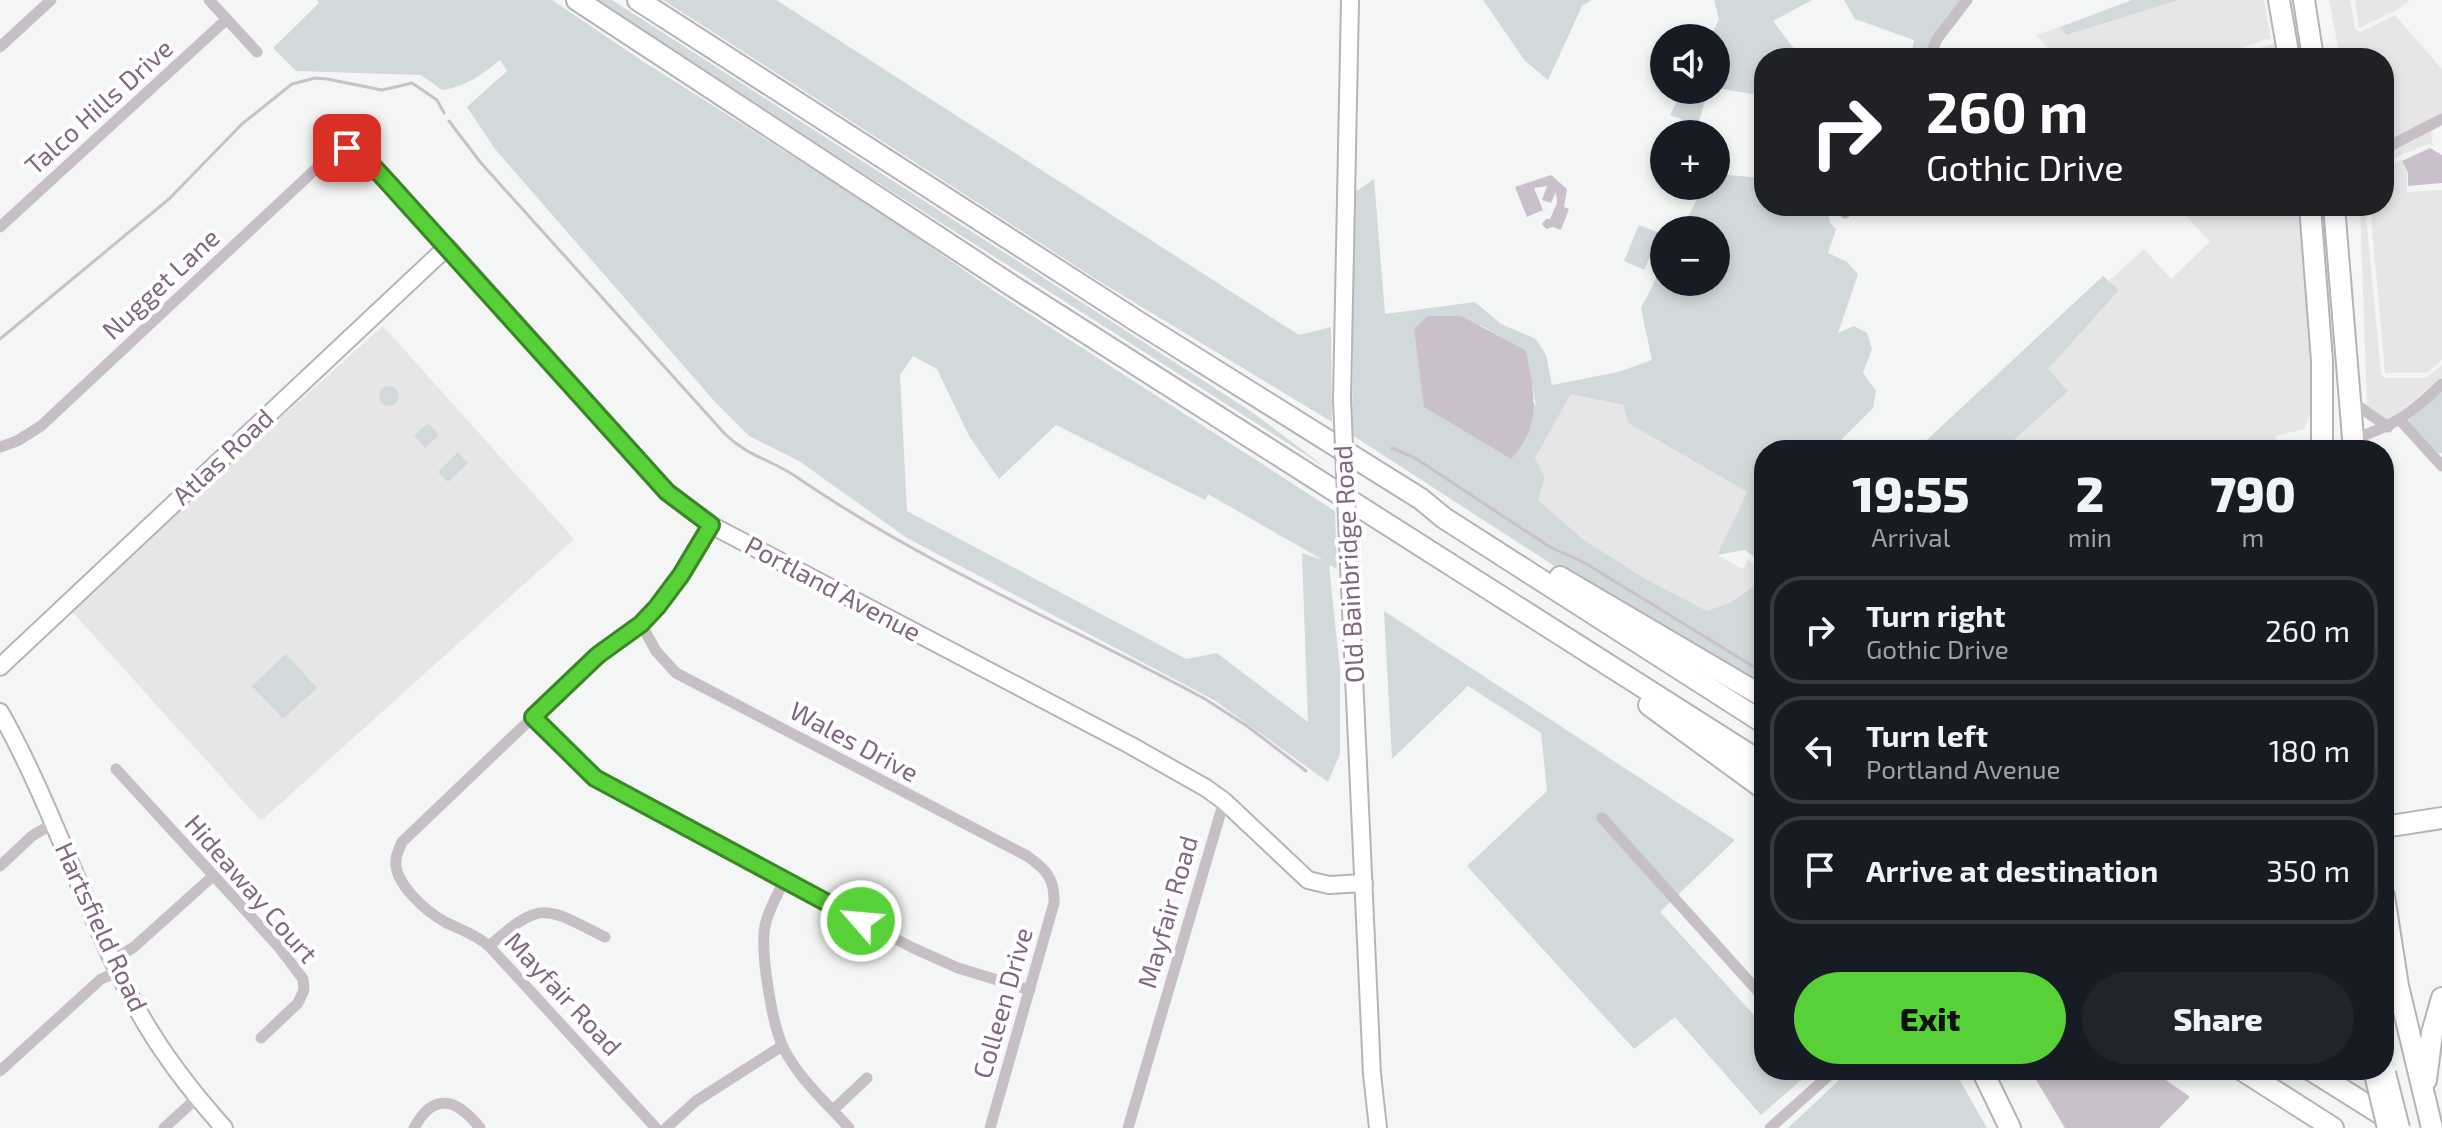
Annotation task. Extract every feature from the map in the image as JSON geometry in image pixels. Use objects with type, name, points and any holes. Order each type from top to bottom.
[{"type":"highway","points":[[577,0],[961,254],[1754,758]]},
{"type":"highway","points":[[638,0],[1133,319],[1421,499],[1444,518],[1754,717]]},
{"type":"highway","points":[[2279,0],[2287,48]]},
{"type":"highway","points":[[2304,0],[2311,48]]},
{"type":"highway","points":[[2311,216],[2325,440]]},
{"type":"highway","points":[[2335,216],[2354,440]]},
{"type":"highway","points":[[2322,361],[2337,402],[2341,425],[2351,440]]},
{"type":"highway","points":[[1421,499],[1450,508],[1558,576],[1754,691]]},
{"type":"highway","points":[[1610,666],[1651,707],[1754,782]]},
{"type":"highway","points":[[2394,825],[2442,818]]},
{"type":"highway","points":[[2394,960],[2432,1128]]},
{"type":"highway","points":[[2424,1096],[2432,1033],[2442,998]]},
{"type":"highway","points":[[1987,1080],[2010,1128]]},
{"type":"highway","points":[[2258,1080],[2333,1128]]},
{"type":"highway","points":[[2327,1080],[2402,1128]]},
{"type":"highway","points":[[2382,1080],[2388,1128]]},
{"type":"street","points":[[0,47],[51,0]]},
{"type":"street","points":[[209,0],[257,52]]},
{"type":"street","name":"Old Bainbridge Road","points":[[1350,0],[1342,399],[1372,1074],[1379,1128]]},
{"type":"street","points":[[1933,48],[1967,0]]},
{"type":"street","name":"Talco Hills Drive","points":[[0,227],[227,19]]},
{"type":"street","points":[[2394,144],[2442,119]]},
{"type":"street","name":"Portland Avenue","points":[[347,148],[364,157],[667,492],[711,525],[1130,745],[1224,801],[1308,880],[1329,885],[1364,883]]},
{"type":"street","name":"Nugget Lane","points":[[0,447],[17,441],[41,426],[326,158],[335,151],[347,148]]},
{"type":"street","name":"Atlas Road","points":[[0,667],[447,247]]},
{"type":"street","points":[[2362,440],[2400,420],[2442,384]]},
{"type":"street","points":[[2351,401],[2388,427]]},
{"type":"street","points":[[2400,420],[2442,466]]},
{"type":"street","points":[[711,525],[681,575],[641,624],[598,655],[533,717],[595,778],[913,948],[958,968],[1030,990]]},
{"type":"street","name":"Wales Drive","points":[[641,624],[656,651],[676,673],[1027,856],[1048,873],[1054,890]]},
{"type":"street","name":"Hartsfield Road","points":[[0,712],[35,777],[116,966],[156,1041],[197,1098],[224,1128]]},
{"type":"street","name":"Mayfair Road","points":[[533,717],[402,842],[396,868],[404,883],[433,913],[479,937],[489,946],[656,1128]]},
{"type":"street","name":"Hideaway Court","points":[[116,769],[278,946],[303,979],[304,990],[298,1003],[261,1038]]},
{"type":"street","name":"Mayfair Road","points":[[1128,1128],[1224,801]]},
{"type":"street","points":[[1602,818],[1754,987]]},
{"type":"street","points":[[0,866],[32,836],[54,823]]},
{"type":"street","points":[[0,1071],[213,876]]},
{"type":"street","points":[[784,881],[768,912],[763,937],[774,1017],[782,1046],[795,1067],[849,1128]]},
{"type":"street","name":"Colleen Drive","points":[[990,1128],[1047,928],[1054,890]]},
{"type":"street","points":[[489,946],[516,923],[537,912],[562,916],[605,937]]},
{"type":"street","points":[[666,1128],[696,1101],[782,1046]]},
{"type":"street","points":[[833,1110],[867,1078]]},
{"type":"street","points":[[1770,1128],[1821,1080]]},
{"type":"street","points":[[2384,1080],[2402,1128]]},
{"type":"street","points":[[164,1128],[197,1098]]},
{"type":"street","points":[[414,1128],[426,1109],[447,1103],[459,1106],[480,1128]]},
{"type":"shaded area","points":[[317,0],[552,0],[1335,511],[1337,569],[1329,565],[1340,671],[1340,754],[1328,782],[1214,700],[907,538],[799,461],[749,436],[715,402],[495,149],[467,107],[507,71],[500,60],[473,79],[442,90],[421,75],[296,71],[273,48],[319,3]],"holes":[[[913,356],[937,369],[969,436],[999,479],[1056,425],[1205,500],[1208,494],[1323,560],[1302,553],[1308,722],[1217,653],[1186,659],[907,511],[900,375]]]},
{"type":"shaded area","points":[[598,0],[612,0],[1252,412],[1325,467],[784,123]]},
{"type":"shaded area","points":[[663,0],[776,0],[1299,335],[1331,327],[1332,422],[1099,281]]},
{"type":"shaded area","points":[[1483,0],[1592,0],[1582,6],[1548,80],[1525,61]]},
{"type":"shaded area","points":[[1714,0],[1812,0],[1773,21],[1793,48],[1754,48],[1754,94],[1730,90],[1730,24],[1717,24],[1719,19]]},
{"type":"shaded area","points":[[1844,0],[1961,0],[1930,48],[1912,48],[1914,40],[1855,19]]},
{"type":"shaded area","points":[[2132,0],[2179,0],[2067,35],[2060,27]]},
{"type":"shaded area","points":[[2179,0],[2264,0],[2271,40],[2242,48],[2048,48],[2036,35],[2060,27],[2068,35]]},
{"type":"shaded area","points":[[2329,0],[2350,0],[2355,29],[2361,32],[2395,15],[2442,69],[2442,113],[2394,138],[2394,48],[2338,48]]},
{"type":"shaded area","points":[[2355,0],[2410,0],[2397,10],[2359,28]]},
{"type":"shaded area","points":[[2278,42],[2279,48],[2262,48]]},
{"type":"shaded area","points":[[1676,104],[1704,104],[1699,120],[1684,120],[1670,115]]},
{"type":"shaded area","points":[[2433,130],[2433,145],[2428,144],[2394,159],[2394,151]]},
{"type":"shaded area","points":[[2430,148],[2442,155],[2442,183],[2408,186],[2408,173],[2402,161]]},
{"type":"shaded area","points":[[2402,159],[2407,175],[2407,192],[2442,190],[2442,360],[2427,373],[2385,373],[2371,216],[2394,216],[2394,164]]},
{"type":"shaded area","points":[[1551,175],[1567,189],[1564,207],[1569,209],[1561,230],[1553,227],[1546,229],[1542,224],[1550,219],[1557,203],[1556,192],[1551,203],[1542,200],[1547,186],[1534,188],[1543,210],[1527,217],[1515,187]]},
{"type":"shaded area","points":[[1730,175],[1754,177],[1754,216],[1829,216],[1836,229],[1828,253],[1847,262],[1858,274],[1838,333],[1854,326],[1867,333],[1872,349],[1863,373],[1876,391],[1873,408],[1841,440],[1754,440],[1754,557],[1745,550],[1717,555],[1747,492],[1628,423],[1623,405],[1571,394],[1535,458],[1545,478],[1538,500],[1584,540],[1644,578],[1707,611],[1731,602],[1754,586],[1754,684],[1627,613],[1352,435],[1354,193],[1374,179],[1385,314],[1475,302],[1501,324],[1536,339],[1546,355],[1552,385],[1618,372],[1652,360],[1641,308],[1650,290],[1650,296],[1730,296],[1730,216],[1688,216],[1697,200],[1730,200]],"holes":[[[1480,325],[1526,350],[1536,406]]]},
{"type":"shaded area","points":[[2186,216],[2300,216],[2311,368],[2311,413],[2304,429],[2276,436],[2275,440],[2014,440],[2067,391],[2032,351],[2144,249],[2171,279],[2210,242]]},
{"type":"shaded area","points":[[2360,216],[2366,216],[2381,374],[2385,378],[2426,378],[2442,365],[2442,377],[2389,421],[2367,407]]},
{"type":"shaded area","points":[[1639,225],[1650,229],[1650,256],[1644,270],[1624,261]]},
{"type":"shaded area","points":[[2103,276],[2119,290],[2048,369],[2068,391],[2014,440],[1927,440]]},
{"type":"shaded area","points":[[1428,316],[1461,316],[1526,350],[1534,407],[1528,433],[1511,459],[1424,407],[1414,329]]},
{"type":"shaded area","points":[[383,326],[574,539],[261,821],[69,608]]},
{"type":"shaded area","points":[[389,386],[396,389],[399,396],[396,403],[389,406],[382,403],[379,396],[382,389]]},
{"type":"shaded area","points":[[2442,391],[2442,453],[2438,453],[2408,421]]},
{"type":"shaded area","points":[[1571,394],[1624,405],[1628,423],[1747,492],[1717,555],[1743,569],[1748,559],[1754,565],[1754,586],[1731,602],[1707,611],[1644,578],[1583,540],[1537,499],[1545,478],[1535,458]]},
{"type":"shaded area","points":[[428,423],[439,435],[425,448],[414,435]]},
{"type":"shaded area","points":[[458,452],[468,463],[448,482],[438,472]]},
{"type":"shaded area","points":[[1384,611],[1735,840],[1660,912],[1754,1015],[1754,1080],[1801,1080],[1761,1115],[1675,1017],[1634,1049],[1467,866],[1547,791],[1541,733],[1468,686],[1392,759]]},
{"type":"shaded area","points":[[286,654],[317,688],[283,719],[252,686]]},
{"type":"shaded area","points":[[1839,1080],[1960,1080],[1987,1128],[1788,1128]]},
{"type":"shaded area","points":[[2036,1080],[2166,1080],[2189,1096],[2159,1128],[2065,1128]]},
{"type":"waterway","points":[[0,339],[169,199],[242,124],[292,84],[315,78],[382,90],[412,83],[437,100],[444,113]]},
{"type":"waterway","points":[[449,121],[481,163],[734,442],[947,567],[1205,699],[1306,771]]},
{"type":"waterway","points":[[1392,448],[1415,458],[1550,547],[1585,563],[1754,667]]},
{"type":"route","points":[[347,148],[364,157],[383,177],[667,492],[711,525],[681,575],[657,607],[641,624],[598,655],[533,717],[595,778],[861,921]]}]
